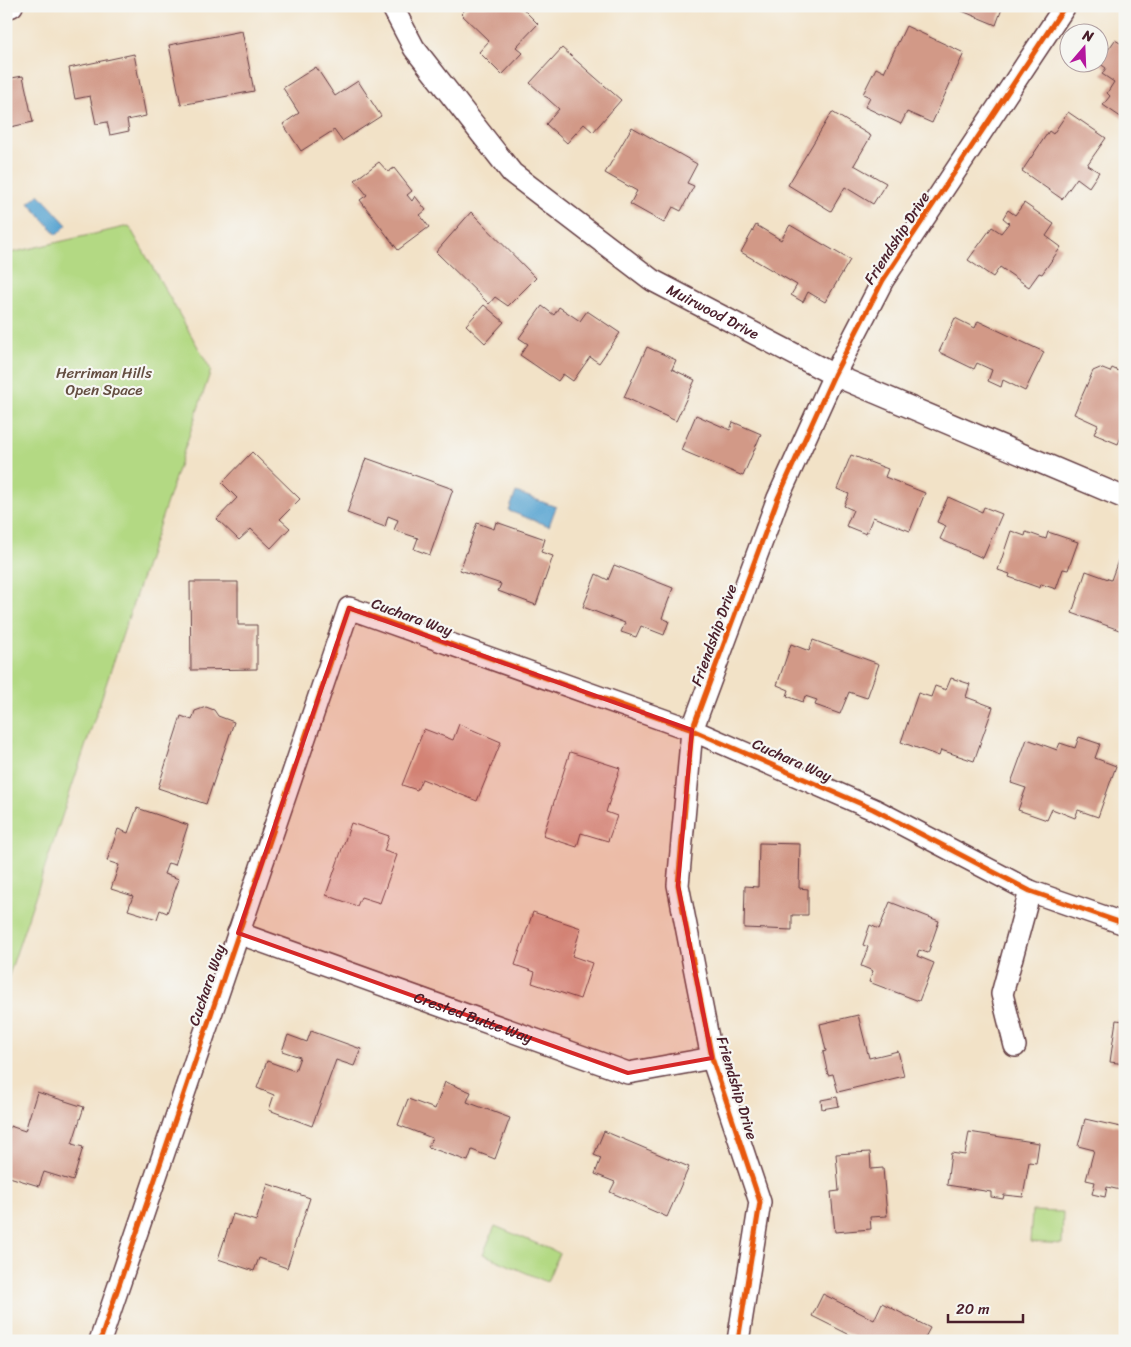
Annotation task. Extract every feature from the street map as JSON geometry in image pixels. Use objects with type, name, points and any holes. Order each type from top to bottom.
[{"type":"street","points":[[6,8],[12,6]]},
{"type":"street","name":"Muirwood Drive","points":[[392,6],[414,48],[512,173],[652,280],[834,375],[1125,498]]},
{"type":"street","name":"Friendship Drive","points":[[738,1341],[760,1202],[712,1058],[678,885],[692,730],[778,498],[834,375],[883,280],[1065,6]]},
{"type":"street","name":"Cuchara Way","points":[[100,1341],[349,608],[692,730],[873,809],[1030,891],[1125,924]]},
{"type":"street","points":[[1015,1046],[1002,994],[1030,891]]},
{"type":"street","name":"Crested Butte Way","points":[[238,933],[628,1073],[712,1058]]},
{"type":"highlighted area","points":[[349,608],[692,730],[678,885],[712,1058],[628,1073],[238,933]]},
{"type":"green space","name":"Herriman Hills Open Space","points":[[129,226],[211,370],[6,984],[6,254]]},
{"type":"green space","points":[[1032,1211],[1063,1212],[1062,1244],[1030,1242]]},
{"type":"green space","points":[[495,1226],[559,1253],[547,1282],[483,1254]]},
{"type":"water","points":[[39,194],[67,225],[57,235],[29,203]]},
{"type":"water","points":[[516,492],[556,507],[549,526],[509,511]]},
{"type":"building","points":[[469,6],[520,6],[538,24],[516,47],[523,53],[502,75],[479,52],[489,41],[461,14]]},
{"type":"building","points":[[950,6],[1003,6],[996,25]]},
{"type":"building","points":[[906,26],[964,53],[932,123],[907,112],[901,124],[865,107],[870,97],[863,94],[876,68],[884,72]]},
{"type":"building","points":[[242,31],[254,91],[181,105],[169,45]]},
{"type":"building","points":[[1115,40],[1125,46],[1125,120],[1103,105],[1110,96],[1107,93],[1114,82],[1102,74],[1108,72],[1108,50]]},
{"type":"building","points":[[562,48],[621,100],[593,132],[584,124],[567,143],[546,124],[559,109],[530,83]]},
{"type":"building","points":[[134,54],[146,116],[127,120],[129,131],[110,135],[107,122],[96,124],[90,96],[75,99],[69,68]]},
{"type":"building","points":[[316,67],[335,96],[358,81],[381,116],[342,141],[334,130],[301,151],[283,124],[299,113],[283,88]]},
{"type":"building","points":[[23,76],[33,122],[6,128],[6,79]]},
{"type":"building","points":[[832,112],[871,136],[854,165],[886,183],[873,204],[845,187],[831,211],[788,185]]},
{"type":"building","points":[[1068,112],[1106,138],[1087,165],[1099,172],[1089,187],[1077,178],[1062,199],[1022,171],[1049,131],[1053,134]]},
{"type":"building","points":[[632,127],[697,164],[687,183],[694,186],[681,211],[673,207],[664,223],[630,204],[637,191],[605,173]]},
{"type":"building","points":[[379,162],[388,172],[394,168],[412,191],[407,195],[412,201],[415,196],[426,210],[420,215],[429,227],[398,250],[360,200],[367,195],[355,180]]},
{"type":"building","points":[[1024,203],[1054,224],[1046,236],[1061,247],[1042,274],[1039,273],[1029,287],[1000,267],[993,277],[968,260],[992,227],[1001,233],[1009,223],[1003,218],[1008,210],[1015,215]]},
{"type":"building","points":[[471,212],[536,278],[508,306],[495,297],[489,304],[436,252]]},
{"type":"building","points":[[756,225],[781,240],[790,225],[850,260],[825,302],[808,292],[803,302],[791,295],[797,285],[741,252]]},
{"type":"building","points":[[484,305],[504,322],[485,343],[466,325]]},
{"type":"building","points":[[542,306],[554,315],[559,307],[580,321],[587,311],[620,333],[599,363],[590,357],[573,381],[563,374],[558,381],[520,355],[528,344],[519,338]]},
{"type":"building","points":[[955,318],[975,328],[978,321],[1044,352],[1025,391],[1003,380],[1001,387],[988,381],[992,370],[977,363],[974,369],[939,352]]},
{"type":"building","points":[[647,347],[676,360],[672,369],[695,380],[676,421],[624,397]]},
{"type":"building","points":[[1100,368],[1110,372],[1112,368],[1125,374],[1125,428],[1118,444],[1094,434],[1098,425],[1074,414],[1093,371]]},
{"type":"building","points":[[696,415],[730,430],[733,422],[761,434],[743,476],[681,450]]},
{"type":"building","points":[[252,452],[300,499],[280,519],[290,528],[271,548],[251,529],[239,540],[217,519],[237,498],[222,483]]},
{"type":"building","points":[[851,455],[888,469],[885,477],[925,493],[910,531],[873,517],[866,534],[846,526],[853,510],[844,506],[849,494],[837,489]]},
{"type":"building","points":[[366,458],[453,489],[430,555],[414,549],[418,538],[394,530],[398,520],[388,516],[385,527],[347,513]]},
{"type":"building","points":[[948,497],[982,512],[984,507],[1002,514],[983,558],[940,539],[946,526],[937,522]]},
{"type":"building","points":[[496,522],[545,539],[541,552],[553,556],[536,605],[498,591],[501,584],[460,570],[477,523],[494,529]]},
{"type":"building","points":[[1011,531],[1025,536],[1026,532],[1046,539],[1048,532],[1078,542],[1068,570],[1063,569],[1056,589],[1041,584],[1040,588],[1009,577],[1010,574],[998,570]]},
{"type":"building","points":[[1119,558],[1125,560],[1125,623],[1122,631],[1072,613],[1086,571],[1111,580]]},
{"type":"building","points":[[614,565],[673,588],[662,618],[669,621],[664,635],[641,626],[636,637],[621,632],[625,623],[583,607],[596,574],[608,580]]},
{"type":"building","points":[[190,582],[238,582],[238,625],[257,625],[257,669],[191,670]]},
{"type":"building","points":[[813,640],[879,664],[867,698],[849,692],[840,714],[815,705],[817,700],[805,696],[803,702],[787,696],[789,690],[777,685],[791,644],[809,651]]},
{"type":"building","points":[[951,678],[970,684],[966,697],[993,707],[974,761],[941,750],[939,756],[901,742],[918,693],[931,697],[935,686],[946,690]]},
{"type":"building","points":[[206,707],[214,710],[218,716],[234,722],[206,804],[158,788],[181,716],[192,720],[195,711]]},
{"type":"building","points":[[459,724],[501,742],[477,801],[422,779],[417,790],[402,785],[424,729],[453,740]]},
{"type":"building","points":[[1079,737],[1100,744],[1095,758],[1116,766],[1098,817],[1078,810],[1075,818],[1052,809],[1047,820],[1018,810],[1026,788],[1011,783],[1027,739],[1057,750],[1060,743],[1075,748]]},
{"type":"building","points":[[570,752],[620,768],[606,812],[617,816],[608,841],[581,833],[577,847],[543,836]]},
{"type":"building","points":[[137,808],[188,825],[175,865],[168,863],[164,874],[179,879],[167,913],[160,910],[157,919],[128,910],[133,896],[111,889],[119,865],[107,861],[118,829],[128,833]]},
{"type":"building","points":[[351,823],[389,836],[384,851],[397,855],[380,903],[361,897],[357,906],[326,895]]},
{"type":"building","points":[[759,843],[800,844],[799,888],[808,889],[808,915],[792,915],[792,930],[744,928],[745,886],[758,887]]},
{"type":"building","points":[[890,902],[939,921],[928,953],[919,950],[917,956],[934,963],[919,1001],[869,982],[873,971],[861,966],[868,947],[863,945],[870,925],[879,929]]},
{"type":"building","points":[[533,912],[581,928],[572,956],[592,963],[580,999],[532,983],[535,972],[515,965]]},
{"type":"building","points":[[858,1015],[869,1058],[898,1051],[904,1076],[838,1092],[833,1074],[828,1075],[823,1052],[826,1051],[820,1024]]},
{"type":"building","points":[[1116,1020],[1125,1021],[1125,1064],[1110,1062]]},
{"type":"building","points":[[311,1031],[361,1049],[354,1066],[336,1060],[312,1126],[269,1110],[274,1095],[257,1088],[267,1061],[295,1071],[300,1057],[282,1051],[288,1035],[307,1042]]},
{"type":"building","points":[[445,1082],[471,1092],[467,1102],[510,1118],[495,1159],[472,1150],[468,1161],[428,1147],[432,1138],[398,1125],[408,1099],[435,1109]]},
{"type":"building","points":[[37,1092],[84,1107],[72,1144],[83,1147],[73,1181],[44,1172],[39,1186],[6,1176],[6,1137],[10,1126],[25,1131]]},
{"type":"building","points":[[837,1097],[839,1106],[822,1109],[821,1100]]},
{"type":"building","points":[[1085,1119],[1125,1128],[1125,1191],[1107,1187],[1105,1197],[1092,1194],[1095,1182],[1086,1180],[1094,1150],[1078,1146]]},
{"type":"building","points":[[604,1131],[689,1167],[667,1217],[610,1192],[615,1182],[595,1174],[601,1158],[594,1155]]},
{"type":"building","points":[[969,1132],[1039,1143],[1036,1163],[1029,1162],[1023,1197],[1004,1195],[1003,1199],[991,1197],[991,1192],[947,1185],[951,1153],[965,1155]]},
{"type":"building","points":[[870,1152],[871,1169],[883,1168],[887,1216],[870,1217],[871,1229],[835,1232],[831,1192],[839,1191],[836,1154]]},
{"type":"building","points":[[268,1184],[310,1198],[287,1268],[259,1258],[254,1271],[218,1259],[233,1214],[256,1221]]},
{"type":"building","points":[[823,1294],[874,1320],[882,1303],[930,1328],[923,1341],[862,1341],[812,1316]]},
{"type":"cycle path","points":[[738,1341],[760,1202],[712,1058],[678,885],[692,730],[778,498],[834,375],[883,280],[1065,6]]},
{"type":"cycle path","points":[[100,1341],[349,608],[692,730],[873,809],[1030,891],[1125,924]]}]
